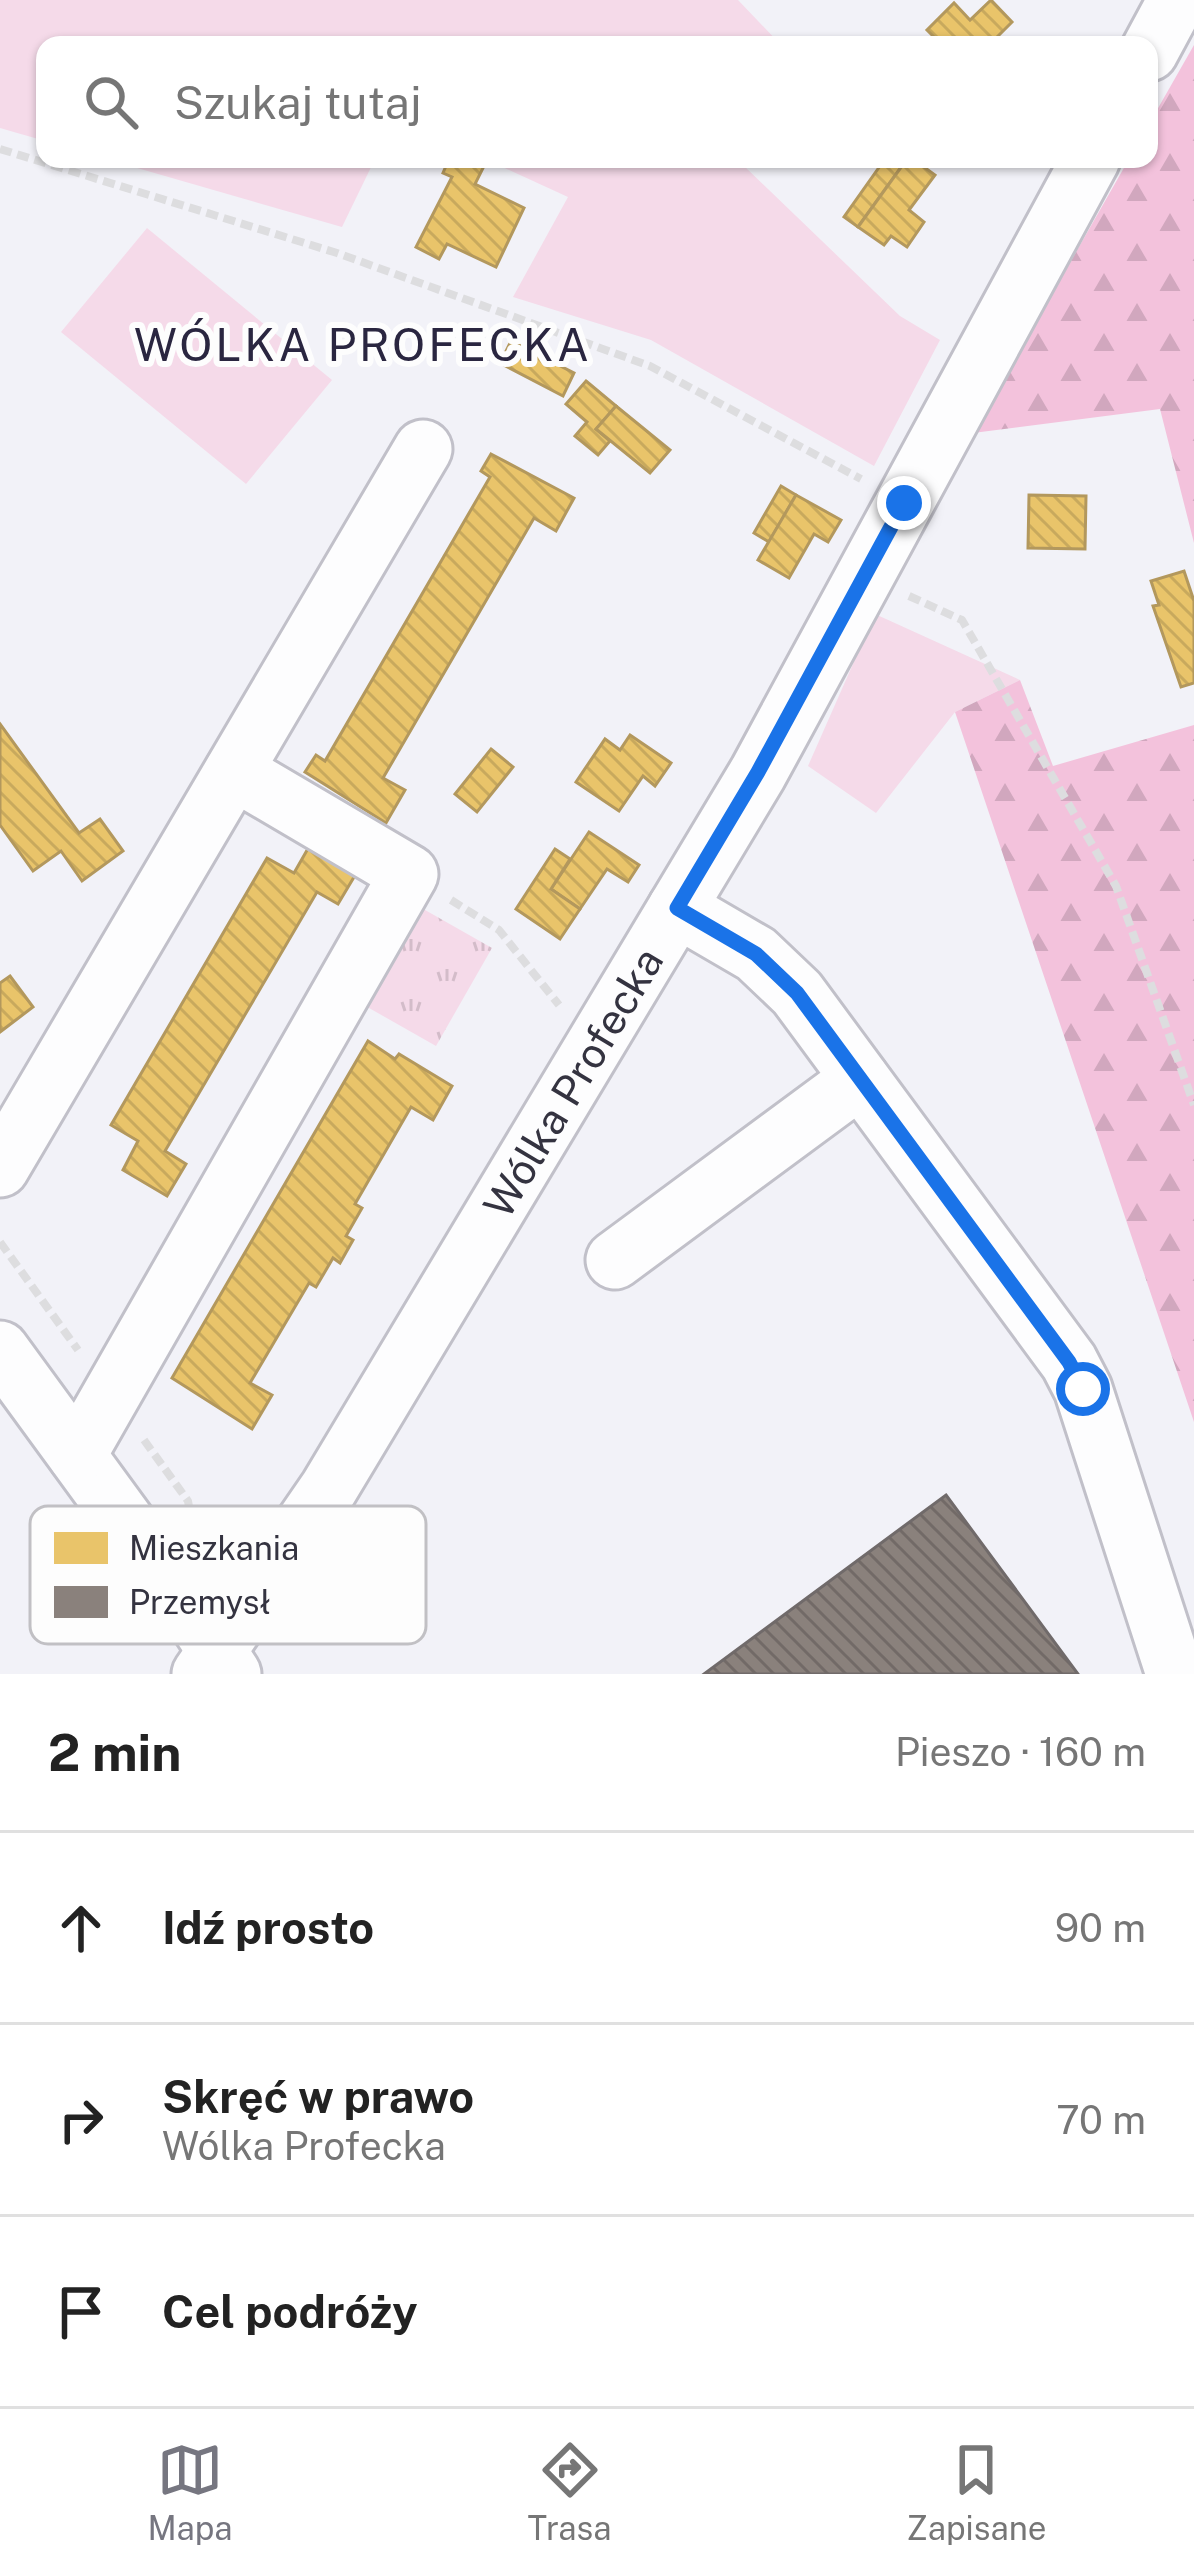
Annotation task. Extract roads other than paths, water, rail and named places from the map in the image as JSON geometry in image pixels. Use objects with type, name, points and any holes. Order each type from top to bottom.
[{"type":"street","points":[[1158,36],[1177,0]]},
{"type":"street","name":"Wólka Profecka","points":[[317,1506],[758,772],[1086,168]]},
{"type":"street","points":[[0,1168],[423,449]]},
{"type":"street","points":[[76,1455],[409,874],[234,771]]},
{"type":"street","points":[[677,908],[756,954],[797,993],[1069,1362],[1083,1389],[1175,1674]]},
{"type":"street","points":[[615,1261],[860,1079]]},
{"type":"street","points":[[0,1350],[110,1506]]},
{"type":"district","name":"WÓLKA PROFECKA","points":[[363,344]]}]
